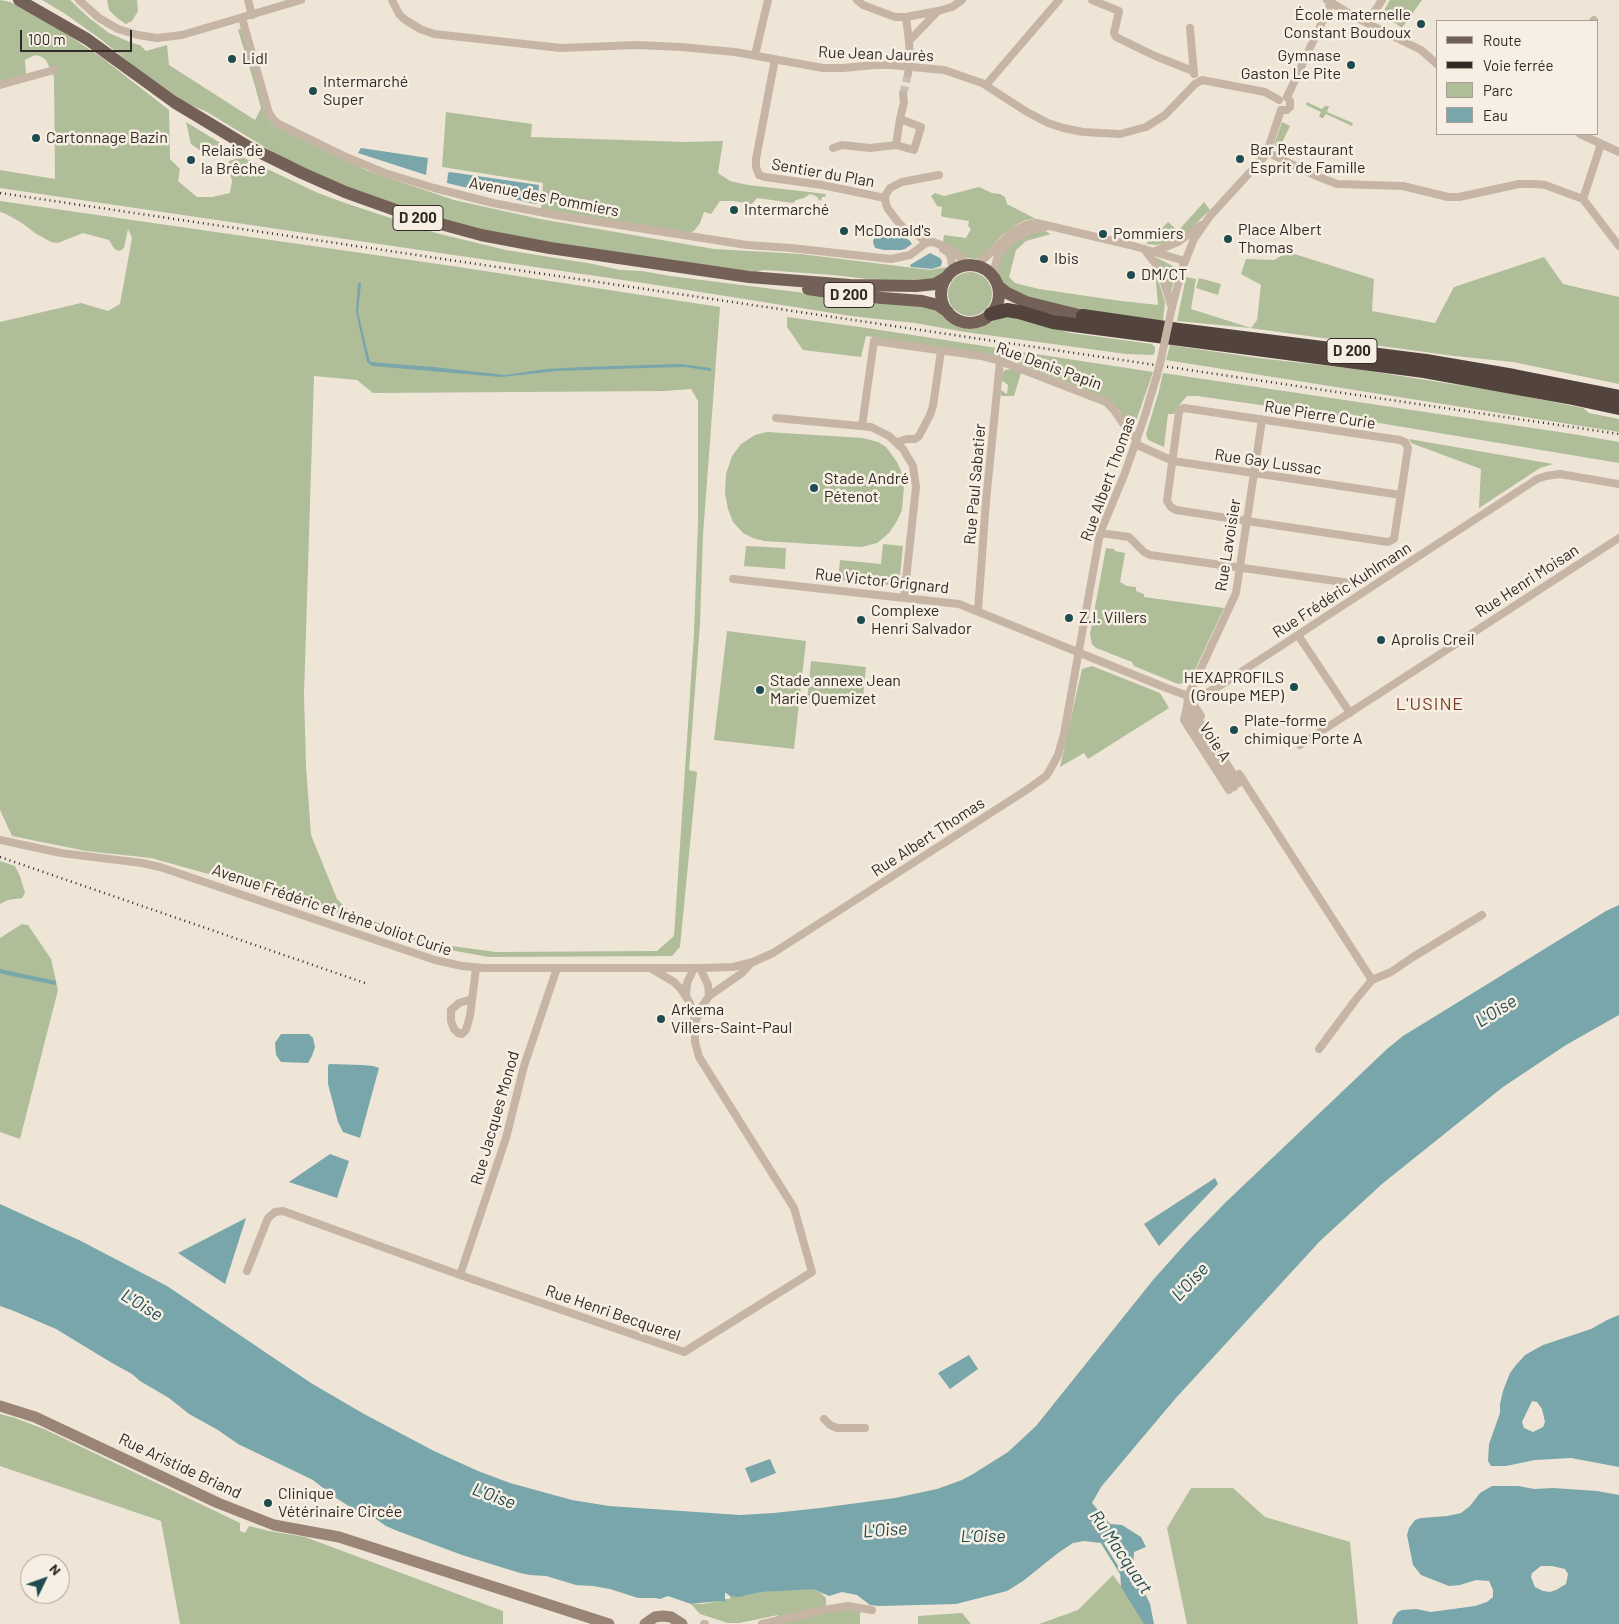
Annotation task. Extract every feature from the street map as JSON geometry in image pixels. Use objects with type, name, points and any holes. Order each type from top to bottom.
[{"type":"highway","name":"D 200","points":[[990,314],[1007,310],[1053,322],[1424,371],[1619,408]]},
{"type":"highway","name":"D 200","points":[[1083,316],[1426,361],[1619,397]]},
{"type":"main road","name":"D 200","points":[[19,0],[88,39],[174,102],[261,154],[345,192],[388,208],[453,228],[518,242],[610,258],[749,277],[850,285],[916,286],[935,284],[948,275]]},
{"type":"main road","name":"D 200","points":[[32,0],[91,35],[122,63]]},
{"type":"main road","points":[[972,265],[986,270],[996,282],[998,301],[990,314],[982,320],[960,321],[948,312],[944,306],[941,295],[942,287],[948,275],[959,267],[972,265]]},
{"type":"main road","name":"D 200","points":[[749,277],[836,293],[922,301],[938,305],[948,312]]},
{"type":"main road","name":"D 200","points":[[996,282],[1007,293],[1026,302],[1083,316]]},
{"type":"main road","name":"Rue Aristide Briand","points":[[0,1406],[35,1417],[218,1503],[274,1525],[339,1537],[609,1624]]},
{"type":"main road","points":[[645,1624],[655,1617],[663,1616],[671,1617],[682,1624]]},
{"type":"street","points":[[79,0],[92,13],[112,26],[131,34],[164,38],[182,35],[301,0]]},
{"type":"street","points":[[248,0],[252,14]]},
{"type":"street","name":"Rue Jean Jaurès","points":[[392,0],[399,14],[404,19],[420,29],[434,34],[555,48],[647,45],[694,48],[775,59],[823,68],[843,68],[875,64],[949,71],[979,81],[1027,112],[1048,123],[1078,131],[1111,134],[1137,130],[1154,122],[1170,111],[1195,84]]},
{"type":"street","points":[[755,56],[768,0]]},
{"type":"street","points":[[857,0],[863,5],[895,17],[906,17],[938,11],[952,7],[962,0]]},
{"type":"street","points":[[986,85],[1059,0]]},
{"type":"street","points":[[1092,0],[1119,11],[1114,32],[1116,37],[1156,56],[1193,70]]},
{"type":"street","points":[[1367,23],[1382,0]]},
{"type":"street","points":[[1329,1],[1367,23],[1421,50],[1436,63]]},
{"type":"street","name":"Rue Albert Thomas","points":[[750,964],[772,953],[1028,789],[1046,776],[1053,766],[1063,740],[1100,533],[1123,479],[1157,375],[1172,307],[1185,261],[1194,240],[1206,221],[1267,152],[1282,110],[1287,110],[1290,107],[1291,102],[1283,99],[1329,1]]},
{"type":"street","points":[[909,41],[938,11]]},
{"type":"street","points":[[906,17],[909,41],[908,74]]},
{"type":"street","name":"Avenue des Pommiers","points":[[242,18],[269,113],[273,119],[277,123],[346,157],[385,173],[485,201],[546,214],[748,245],[891,259],[910,255],[926,243]]},
{"type":"street","points":[[1190,28],[1195,84],[1205,80],[1265,92],[1283,99],[1278,106],[1282,110]]},
{"type":"street","name":"Sentier du Plan","points":[[775,59],[756,159],[756,167],[761,176],[822,185],[885,198]]},
{"type":"street","points":[[0,85],[54,70]]},
{"type":"street","points":[[896,145],[904,102],[903,94]]},
{"type":"street","points":[[833,148],[842,145],[870,148],[896,145],[914,150],[921,127],[900,120]]},
{"type":"street","points":[[1582,135],[1616,149]]},
{"type":"street","points":[[1583,199],[1601,144]]},
{"type":"street","points":[[1267,152],[1337,184],[1402,186],[1440,196],[1453,197],[1519,184],[1545,186],[1583,199],[1619,246]]},
{"type":"street","points":[[939,175],[902,182],[888,190],[885,198],[888,210],[905,229],[916,233],[926,243],[936,243],[953,250],[972,265],[986,258],[1008,234],[1033,223],[1144,249],[1185,261]]},
{"type":"street","points":[[1153,252],[1178,242],[1206,221]]},
{"type":"street","points":[[996,282],[997,258],[1011,240],[1028,231],[1049,226]]},
{"type":"street","points":[[936,243],[949,255],[952,266],[948,275]]},
{"type":"street","points":[[1144,249],[1156,262],[1164,277],[1172,307]]},
{"type":"street","name":"Rue Denis Papin","points":[[862,426],[874,341],[981,356],[1000,361],[1106,402],[1114,410],[1136,442]]},
{"type":"street","points":[[897,442],[919,436],[930,415],[941,351]]},
{"type":"street","name":"Rue Paul Sabatier","points":[[978,610],[986,501],[1000,361]]},
{"type":"street","name":"Rue Pierre Curie","points":[[1181,409],[1262,420],[1403,441],[1407,444],[1408,448],[1395,537],[1388,542],[1170,508],[1167,500],[1179,411],[1181,409]]},
{"type":"street","points":[[776,418],[862,426],[881,431],[897,442],[906,453],[911,462],[916,482],[904,598]]},
{"type":"street","name":"Rue Lavoisier","points":[[1188,696],[1236,593],[1262,420]]},
{"type":"street","name":"Rue Gay Lussac","points":[[1136,442],[1173,462],[1401,495]]},
{"type":"street","name":"Rue Frédéric Kuhlmann","points":[[1188,696],[1200,696],[1213,690],[1541,478],[1560,474],[1619,484]]},
{"type":"street","points":[[1100,533],[1129,537],[1144,552],[1150,554],[1350,583]]},
{"type":"street","name":"Rue Henri Moisan","points":[[1300,745],[1619,538]]},
{"type":"street","name":"Rue Victor Grignard","points":[[733,579],[943,601],[963,605],[1078,652]]},
{"type":"street","points":[[1298,634],[1350,713]]},
{"type":"street","points":[[1078,652],[1188,696],[1236,785]]},
{"type":"street","name":"Voie A","points":[[1188,696],[1184,720],[1236,785]]},
{"type":"street","points":[[1187,707],[1194,713],[1236,785],[1372,980]]},
{"type":"street","name":"Avenue Frédéric et Irène Joliot Curie","points":[[0,840],[61,854],[142,863],[160,867],[430,959],[455,965],[476,968],[697,968],[733,967],[750,964]]},
{"type":"street","points":[[1319,1050],[1372,980],[1391,972],[1482,915]]},
{"type":"street","points":[[695,1023],[702,1005],[709,996],[742,973],[750,964]]},
{"type":"street","points":[[472,999],[476,968]]},
{"type":"street","name":"Rue Jacques Monod","points":[[460,1276],[506,1138],[524,1066],[557,968]]},
{"type":"street","points":[[650,968],[674,982],[688,1000],[702,1005]]},
{"type":"street","points":[[695,1023],[688,1000],[687,983],[697,968],[708,985],[709,996]]},
{"type":"street","name":"Rue Henri Becquerel","points":[[247,1271],[267,1220],[272,1214],[280,1211],[460,1276],[621,1329],[684,1352],[812,1272],[794,1208],[700,1061],[696,1047],[695,1023]]},
{"type":"street","points":[[824,1419],[830,1425],[837,1428],[865,1428]]},
{"type":"street","points":[[762,1624],[848,1606],[872,1610]]},
{"type":"green space","points":[[0,0],[10,2],[45,20],[101,57],[169,110],[170,159],[180,169],[178,181],[197,197],[212,197],[230,193],[232,181],[229,161],[242,157],[318,193],[348,204],[436,233],[506,250],[620,270],[642,271],[821,295],[872,304],[890,302],[937,308],[954,325],[964,328],[982,327],[1005,315],[1071,333],[1152,344],[1155,347],[1155,352],[1153,355],[1126,354],[965,332],[915,323],[851,316],[650,284],[0,188],[0,170],[55,179],[54,77],[46,60],[35,55],[25,60],[26,74],[0,81]]},
{"type":"green space","points":[[42,0],[70,0],[109,33],[140,45],[146,51],[167,45],[169,65],[255,120],[261,108],[238,30],[241,28],[271,123],[368,171],[454,200],[540,219],[714,249],[801,254],[930,270],[947,267],[938,278],[894,282],[764,270],[756,272],[530,241],[456,225],[375,199],[301,169],[207,112],[186,103],[99,38]]},
{"type":"green space","points":[[107,0],[137,0],[138,11],[132,21],[126,24],[109,10]]},
{"type":"green space","points":[[1390,0],[1422,0],[1402,28],[1382,14]]},
{"type":"green space","points":[[1307,102],[1322,109],[1325,106],[1329,106],[1327,112],[1353,123],[1352,126],[1326,114],[1321,118],[1319,116],[1321,112],[1306,105]]},
{"type":"green space","points":[[446,112],[532,124],[531,137],[685,142],[723,141],[718,173],[730,181],[748,185],[826,194],[825,197],[822,197],[821,201],[816,196],[810,194],[793,203],[757,198],[752,204],[720,201],[711,214],[704,212],[700,223],[694,231],[688,233],[541,209],[543,183],[442,167]]},
{"type":"green space","points":[[186,122],[227,147],[206,153],[201,151],[191,144]]},
{"type":"green space","points":[[1282,122],[1290,126],[1278,151],[1275,147],[1275,142]]},
{"type":"green space","points":[[979,187],[992,193],[1000,194],[1005,197],[1007,204],[1036,219],[1025,220],[1016,225],[1001,236],[982,257],[975,259],[961,255],[943,241],[944,235],[966,238],[971,229],[968,226],[969,221],[943,217],[941,215],[942,207],[937,206],[931,196],[935,193],[944,196]]},
{"type":"green space","points":[[0,201],[452,266],[720,307],[703,535],[700,624],[689,770],[697,772],[680,947],[672,956],[489,957],[433,947],[305,901],[151,858],[86,851],[12,836],[0,810],[0,322],[81,303],[108,311],[120,304],[132,238],[128,229],[124,248],[120,251],[113,247],[109,240],[83,233],[58,243],[51,242],[22,223],[0,212]],"holes":[[[314,376],[357,380],[373,393],[665,391],[691,389],[698,401],[698,521],[694,633],[674,936],[657,951],[496,952],[437,944],[351,913],[337,899],[311,835],[306,766],[304,694]]]},
{"type":"green space","points":[[1204,202],[1210,210],[1190,229],[1170,242],[1157,245],[1146,244],[1168,222],[1178,231]]},
{"type":"green space","points":[[1045,231],[1051,234],[1026,241],[1016,250],[1009,277],[1015,283],[1039,289],[1158,305],[1155,270],[1165,302],[1163,321],[1046,305],[1022,297],[1003,283],[998,275],[997,266],[1001,255],[1011,243],[1032,233]]},
{"type":"green space","points":[[1288,252],[1374,279],[1372,311],[1435,323],[1454,287],[1544,257],[1563,284],[1619,297],[1619,384],[1513,362],[1454,356],[1250,328],[1177,321],[1186,277],[1196,279],[1191,309],[1251,328],[1257,320],[1261,285],[1241,274],[1246,259],[1274,260]]},
{"type":"green space","points":[[1156,259],[1177,268],[1171,292]]},
{"type":"green space","points":[[966,272],[974,272],[986,278],[992,294],[986,310],[974,316],[966,316],[954,310],[948,298],[948,290],[954,278]]},
{"type":"green space","points":[[1199,278],[1221,284],[1218,295],[1196,288]]},
{"type":"green space","points":[[787,317],[1153,372],[1134,427],[1131,429],[1119,410],[1106,398],[1017,363],[1018,359],[1008,354],[1006,360],[988,354],[866,336],[861,357],[803,350],[787,327]]},
{"type":"green space","points":[[1170,345],[1258,358],[1356,369],[1509,393],[1583,408],[1589,413],[1619,419],[1619,432],[1166,360]]},
{"type":"green space","points":[[1012,369],[1021,373],[1014,396],[1001,396],[1001,390],[1007,394],[1008,385],[1001,380],[1002,373],[1005,370]]},
{"type":"green space","points":[[1163,373],[1619,442],[1619,463],[1325,414],[1197,396],[1187,396],[1174,414],[1168,414],[1164,447],[1148,440],[1146,434]]},
{"type":"green space","points":[[767,432],[863,438],[878,442],[886,447],[897,462],[904,486],[902,510],[889,533],[877,543],[861,547],[764,541],[743,533],[733,522],[728,509],[725,493],[726,474],[732,456],[741,444],[755,435]]},
{"type":"green space","points":[[1409,439],[1553,464],[1540,468],[1479,508],[1481,469],[1411,443]]},
{"type":"green space","points":[[883,544],[903,546],[899,586],[838,580],[840,560],[881,564]]},
{"type":"green space","points":[[746,546],[786,548],[785,569],[744,566]]},
{"type":"green space","points":[[1106,548],[1125,553],[1120,582],[1127,586],[1136,587],[1136,591],[1144,594],[1144,597],[1224,608],[1192,676],[1186,683],[1178,684],[1134,666],[1132,662],[1096,648],[1092,644],[1090,634]]},
{"type":"green space","name":"Stade annexe Jean Marie Quemizet","points":[[727,631],[806,641],[794,749],[714,740]]},
{"type":"green space","points":[[811,661],[866,667],[862,707],[807,702]]},
{"type":"green space","points":[[1092,666],[1160,693],[1169,708],[1088,759],[1084,753],[1060,767],[1082,669]]},
{"type":"green space","points":[[0,861],[15,866],[25,893],[22,898],[8,900],[0,904]]},
{"type":"green space","points":[[22,924],[28,925],[51,959],[58,990],[20,1139],[0,1132],[0,938]]},
{"type":"green space","points":[[0,1414],[44,1429],[240,1523],[240,1531],[245,1533],[249,1526],[305,1537],[503,1611],[503,1624],[180,1624],[161,1521],[0,1466]]},
{"type":"green space","points":[[1191,1488],[1233,1488],[1265,1517],[1350,1542],[1358,1624],[1187,1624],[1167,1528]]},
{"type":"green space","points":[[1113,1575],[1148,1624],[1039,1624],[1078,1610]]},
{"type":"green space","points":[[791,1589],[813,1589],[821,1593],[826,1598],[826,1612],[860,1609],[860,1624],[771,1624],[778,1615],[739,1623],[728,1623],[700,1614],[691,1604],[725,1602],[725,1599],[730,1599],[730,1596]]},
{"type":"green space","points":[[962,1613],[971,1624],[918,1624],[918,1616]]},
{"type":"water","points":[[361,148],[428,158],[426,175],[358,153]]},
{"type":"water","points":[[448,173],[539,185],[538,203],[535,204],[447,183]]},
{"type":"water","points":[[885,230],[899,232],[912,244],[901,250],[875,248],[873,242],[876,232]]},
{"type":"water","points":[[930,253],[940,258],[942,261],[941,266],[932,269],[911,267],[910,265]]},
{"type":"water","points":[[358,283],[361,283],[358,312],[370,362],[505,375],[547,369],[680,364],[711,368],[711,371],[685,367],[643,368],[557,371],[501,377],[372,366],[367,362],[356,312]]},
{"type":"water","name":"L’Oise","points":[[1619,905],[1619,1015],[1566,1045],[1503,1087],[1382,1184],[1320,1241],[1175,1399],[1101,1487],[1092,1503],[1110,1524],[1122,1525],[1141,1537],[1146,1547],[1134,1552],[1132,1585],[1144,1591],[1150,1604],[1154,1624],[1144,1624],[1121,1587],[1118,1540],[1101,1543],[1084,1541],[1073,1543],[1007,1591],[956,1604],[870,1605],[857,1595],[842,1592],[829,1596],[813,1589],[762,1592],[739,1597],[730,1596],[725,1593],[725,1602],[691,1604],[668,1596],[660,1599],[638,1598],[610,1589],[576,1585],[546,1576],[520,1573],[462,1555],[395,1530],[376,1519],[358,1512],[313,1480],[238,1444],[189,1414],[169,1398],[140,1381],[132,1374],[56,1329],[0,1306],[0,1204],[81,1241],[167,1286],[311,1383],[364,1414],[434,1451],[510,1483],[572,1500],[609,1506],[740,1515],[820,1508],[895,1498],[937,1489],[962,1480],[1008,1452],[1036,1426],[1153,1280],[1186,1243],[1226,1202],[1387,1049],[1403,1036],[1606,911]]},
{"type":"water","points":[[0,969],[56,981],[56,985],[0,973]]},
{"type":"water","points":[[281,1034],[309,1034],[313,1038],[315,1047],[308,1063],[281,1062],[276,1055],[275,1043]]},
{"type":"water","points":[[329,1064],[362,1065],[379,1068],[360,1138],[343,1132],[338,1122],[328,1084]]},
{"type":"water","points":[[330,1154],[349,1161],[337,1198],[289,1182]]},
{"type":"water","points":[[1215,1178],[1218,1184],[1159,1246],[1144,1224]]},
{"type":"water","points":[[246,1218],[225,1284],[178,1253]]},
{"type":"water","points":[[1619,1315],[1619,1467],[1571,1458],[1535,1460],[1506,1466],[1491,1466],[1488,1461],[1489,1444],[1500,1413],[1503,1391],[1510,1373],[1516,1365],[1525,1355],[1543,1345],[1591,1329]],"holes":[[[1532,1401],[1537,1402],[1542,1409],[1545,1422],[1543,1427],[1533,1432],[1524,1428],[1522,1422]]]},
{"type":"water","points":[[969,1355],[978,1369],[950,1389],[938,1373]]},
{"type":"water","points":[[770,1459],[776,1473],[751,1483],[745,1468]]},
{"type":"water","points":[[1492,1486],[1518,1486],[1534,1489],[1553,1488],[1597,1491],[1619,1495],[1619,1624],[1392,1624],[1398,1612],[1402,1610],[1416,1609],[1431,1612],[1475,1606],[1487,1602],[1493,1597],[1493,1590],[1489,1581],[1476,1580],[1449,1586],[1421,1575],[1413,1565],[1407,1535],[1409,1528],[1415,1520],[1461,1513],[1470,1506],[1480,1493]],"holes":[[[1541,1566],[1565,1569],[1568,1574],[1566,1584],[1550,1592],[1535,1587],[1531,1577],[1532,1573]]]},
{"type":"waterway","name":"Ru Macquart","points":[[1101,1541],[1121,1573]]},
{"type":"tunnel","points":[[903,94],[908,74]]},
{"type":"railway","points":[[0,193],[1619,434]]},
{"type":"railway","points":[[0,857],[365,983]]},
{"type":"place","name":"École maternelle Constant Boudoux","points":[[1421,24]]},
{"type":"place","name":"Lidl","points":[[232,59]]},
{"type":"place","name":"Gymnase Gaston Le Pite","points":[[1351,65]]},
{"type":"place","name":"Intermarché Super","points":[[313,91]]},
{"type":"place","name":"Cartonnage Bazin","points":[[36,138]]},
{"type":"place","name":"Bar Restaurant Esprit de Famille","points":[[1240,159]]},
{"type":"place","name":"Relais de la Brêche","points":[[191,160]]},
{"type":"place","name":"Intermarché","points":[[734,210]]},
{"type":"place","name":"McDonald's","points":[[844,231]]},
{"type":"place","name":"Pommiers","points":[[1103,234]]},
{"type":"place","name":"Place Albert Thomas","points":[[1228,239]]},
{"type":"place","name":"Ibis","points":[[1044,259]]},
{"type":"place","name":"DM/CT","points":[[1131,275]]},
{"type":"place","name":"Stade André Pétenot","points":[[814,488]]},
{"type":"place","name":"Z.I. Villers","points":[[1069,618]]},
{"type":"place","name":"Complexe Henri Salvador","points":[[861,620]]},
{"type":"place","name":"Aprolis Creil","points":[[1381,640]]},
{"type":"place","name":"HEXAPROFILS (Groupe MEP)","points":[[1294,687]]},
{"type":"place","name":"Stade annexe Jean Marie Quemizet","points":[[760,690]]},
{"type":"place","name":"Plate-forme chimique Porte A","points":[[1234,730]]},
{"type":"place","name":"Arkema Villers-Saint-Paul","points":[[661,1019]]},
{"type":"place","name":"Clinique Vétérinaire Circée","points":[[268,1503]]},
{"type":"district","name":"L'USINE","points":[[1430,704]]},
{"type":"water label","name":"L'Oise","points":[[1496,1011]]},
{"type":"water label","name":"L'Oise","points":[[1190,1282]]},
{"type":"water label","name":"L'Oise","points":[[142,1305]]},
{"type":"water label","name":"L'Oise","points":[[494,1496]]},
{"type":"water label","name":"L'Oise","points":[[885,1530]]}]
